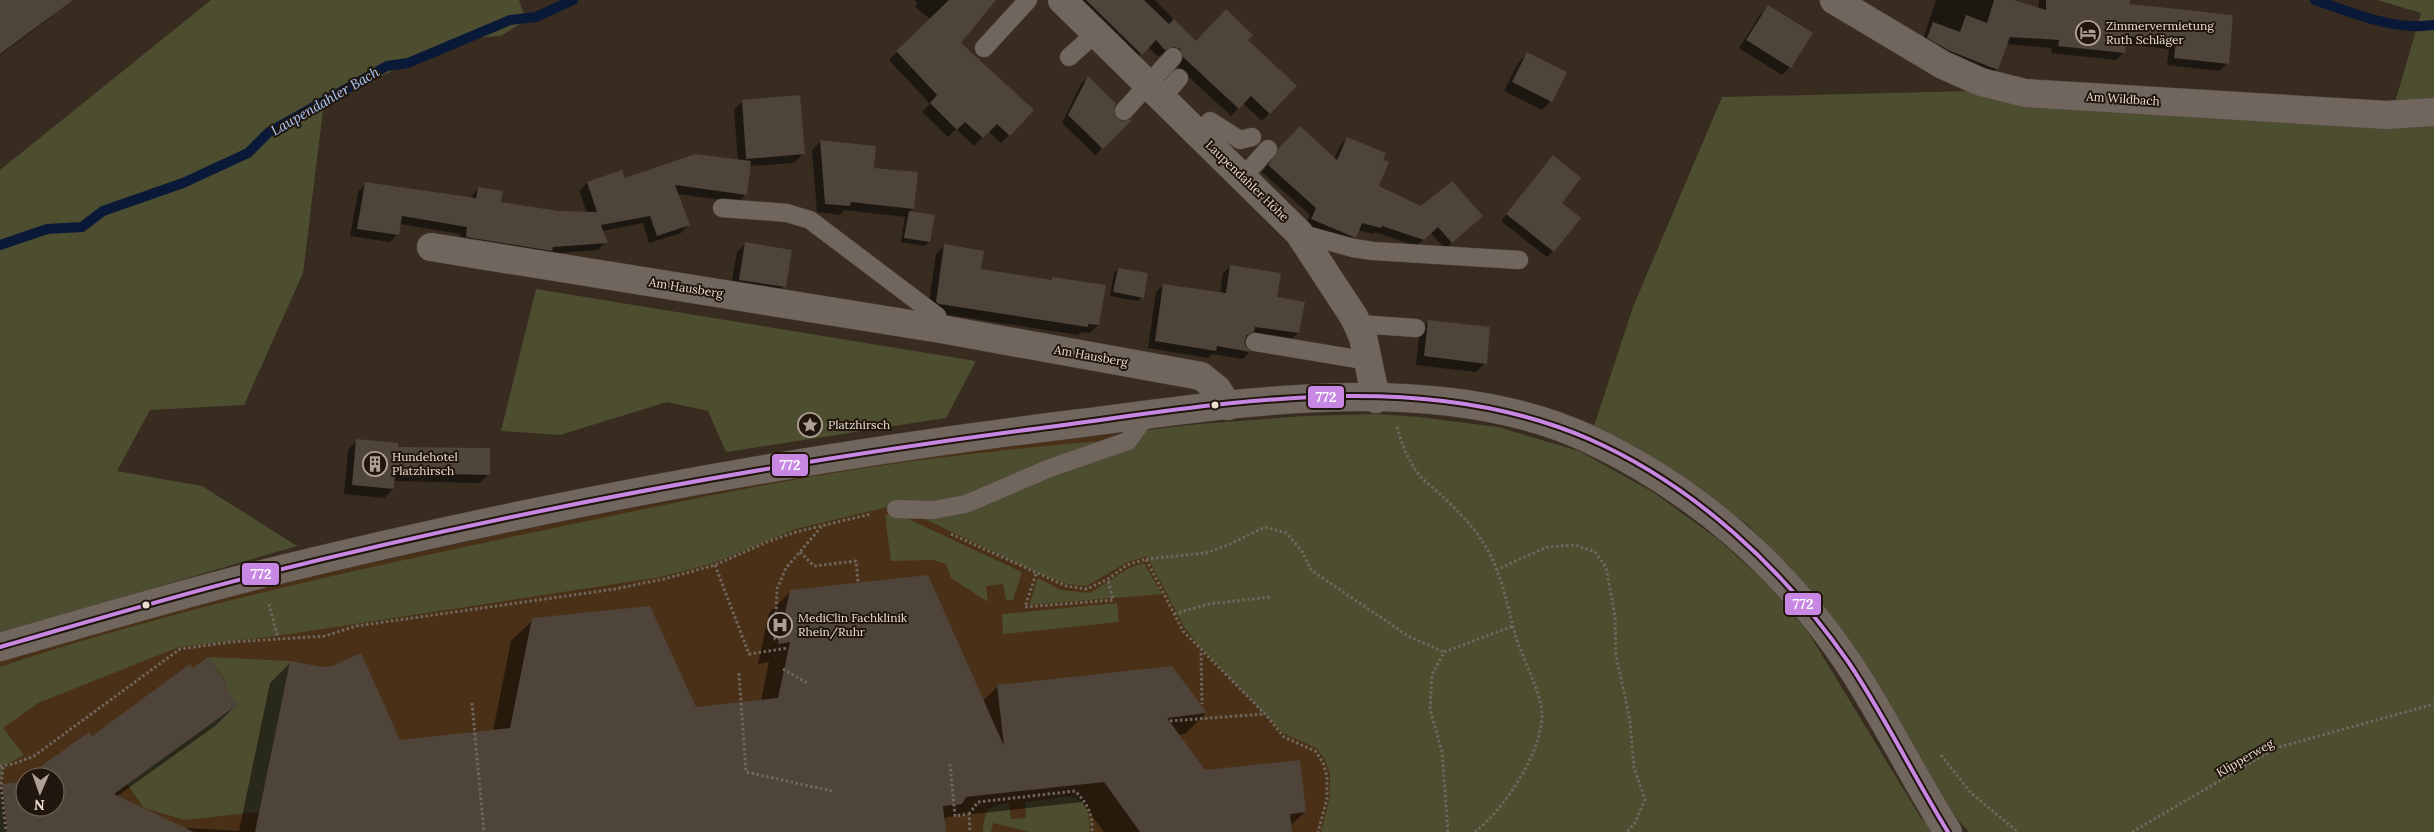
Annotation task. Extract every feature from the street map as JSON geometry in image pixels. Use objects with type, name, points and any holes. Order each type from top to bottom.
[{"type":"main road","name":"Laupendahler Höhe","points":[[1062,0],[1096,33],[1163,87],[1199,135],[1299,233],[1357,324],[1363,337],[1382,399]]},
{"type":"main road","name":"Am Wildbach","points":[[1834,0],[1944,65],[1981,82],[2025,93],[2386,115],[2434,112]]},
{"type":"main road","name":"Am Hausberg","points":[[431,247],[941,329],[1201,376],[1217,389],[1228,406]]},
{"type":"main road","points":[[0,648],[146,604],[261,574],[524,514],[821,458],[950,439],[1297,399],[1382,399],[1462,403],[1499,409],[1548,423],[1584,437],[1626,458],[1675,488],[1727,526],[1769,564],[1826,631],[1877,709],[1948,832]]},
{"type":"lane","points":[[984,48],[1028,0]]},
{"type":"lane","points":[[1069,57],[1096,33]]},
{"type":"lane","points":[[1124,110],[1163,87],[1173,57]]},
{"type":"lane","points":[[1199,135],[1210,121],[1240,140],[1252,137]]},
{"type":"lane","points":[[1242,177],[1268,149]]},
{"type":"lane","points":[[722,208],[788,213],[810,220],[937,316],[941,329]]},
{"type":"lane","points":[[1299,233],[1353,248],[1373,251],[1519,260]]},
{"type":"lane","points":[[1357,324],[1416,328]]},
{"type":"lane","points":[[1254,342],[1369,361]]},
{"type":"lane","points":[[896,509],[933,510],[966,504],[1050,468],[1128,441],[1148,415]]},
{"type":"path","points":[[1382,399],[1405,452],[1418,474],[1446,500],[1482,541],[1496,570],[1519,648],[1532,677],[1543,715],[1537,743],[1517,783],[1489,821],[1476,832]]},
{"type":"path","points":[[6,832],[1,785],[2,767],[34,756],[180,649],[278,638],[324,636],[356,626],[615,589],[664,579],[715,565],[767,542],[824,524],[896,509]]},
{"type":"path","points":[[780,638],[775,639],[777,590],[786,568],[824,524]]},
{"type":"path","points":[[948,532],[1036,574],[1066,586],[1088,588],[1108,579],[1127,565],[1146,558],[1206,553],[1266,527],[1286,533],[1302,551],[1311,570],[1408,636],[1444,652]]},
{"type":"path","points":[[1496,570],[1548,547],[1575,545],[1595,552],[1606,566],[1615,617],[1616,655],[1630,722],[1634,768],[1645,799],[1635,823],[1627,832]]},
{"type":"path","points":[[800,552],[814,566],[856,561],[858,583]]},
{"type":"path","points":[[1146,558],[1183,632],[1265,714],[1284,737],[1315,751],[1323,762],[1327,777],[1327,799],[1318,832]]},
{"type":"path","points":[[715,565],[749,654],[788,648]]},
{"type":"path","points":[[1036,574],[1025,607],[1113,600],[1108,579]]},
{"type":"path","points":[[267,596],[278,638]]},
{"type":"path","points":[[1174,614],[1208,604],[1270,596]]},
{"type":"path","points":[[1448,832],[1442,752],[1430,709],[1432,676],[1444,652],[1513,626]]},
{"type":"path","points":[[1202,652],[1202,704]]},
{"type":"path","points":[[783,669],[808,684]]},
{"type":"path","points":[[739,673],[746,772],[832,792]]},
{"type":"path","points":[[472,704],[484,832]]},
{"type":"path","name":"Klipperweg","points":[[2132,832],[2276,748],[2434,704]]},
{"type":"path","points":[[1170,721],[1265,714]]},
{"type":"path","points":[[1934,748],[1971,793],[2018,832]]},
{"type":"path","points":[[950,764],[955,816],[969,814]]},
{"type":"path","points":[[970,832],[969,814],[978,802],[1075,791],[1084,799],[1090,811],[1093,820],[1092,832]]},
{"type":"shaded area","points":[[211,0],[519,0],[526,20],[501,36],[460,39],[324,103],[303,273],[244,405],[150,410],[117,471],[202,486],[297,546],[0,633],[0,170]]},
{"type":"shaded area","points":[[2377,0],[2434,0],[2434,832],[1969,832],[1950,811],[1833,622],[1798,576],[1747,524],[1676,473],[1593,429],[1633,307],[1722,97],[1971,91],[2389,123],[2421,13]]},
{"type":"shaded area","points":[[536,289],[976,361],[946,418],[726,452],[708,411],[667,402],[560,435],[501,431]]},
{"type":"shaded area","points":[[1377,414],[1419,417],[1498,427],[1579,451],[1653,492],[1719,540],[1774,590],[1808,632],[1921,818],[1934,832],[1321,832],[1330,796],[1330,774],[1324,758],[1316,748],[1283,733],[1198,645],[1184,627],[1147,556],[1126,563],[1087,586],[1067,584],[1035,572],[925,519],[960,509],[1139,431],[1199,424],[1304,416]]},
{"type":"shaded area","name":"MediClin Fachklinik Rhein/Ruhr","points":[[1133,432],[1394,523],[1323,832],[0,832],[0,660],[268,586],[526,529],[824,472],[951,453]]},
{"type":"shaded area","points":[[1126,439],[965,499],[896,505],[796,529],[714,563],[661,577],[277,636],[179,647],[38,703],[3,728],[24,755],[5,765],[0,765],[0,667],[64,646],[193,610],[389,563],[746,489],[821,475],[935,458]]},
{"type":"shaded area","points":[[885,515],[900,515],[1022,572],[1013,600],[1006,600],[1003,584],[986,586],[988,602],[951,578],[946,564],[933,560],[891,561]]},
{"type":"shaded area","points":[[1144,563],[1162,594],[1029,605],[1038,578],[1061,590],[1090,593],[1129,568]]},
{"type":"shaded area","points":[[1117,603],[1119,622],[1003,634],[1002,614]]},
{"type":"shaded area","points":[[208,657],[290,661],[259,812],[185,820],[144,808],[127,784],[237,705],[224,686],[227,683]]},
{"type":"shaded area","points":[[0,768],[2,768],[0,785]]},
{"type":"shaded area","points":[[0,785],[5,832],[0,832]]},
{"type":"shaded area","points":[[1072,796],[1081,802],[1087,811],[1089,832],[1030,832],[993,823],[991,832],[983,832],[986,814],[996,805],[1009,803],[1011,819],[1026,818],[1025,802]]},
{"type":"building","points":[[0,0],[73,0],[0,54]]},
{"type":"building","points":[[949,0],[996,0],[961,43],[1034,110],[1010,136],[997,124],[983,138],[965,122],[957,130],[930,103],[937,95],[896,51]]},
{"type":"building","points":[[1086,0],[1144,0],[1169,24],[1174,19],[1196,41],[1226,9],[1253,35],[1248,40],[1297,86],[1270,114],[1251,96],[1239,109],[1183,57],[1180,49],[1175,47],[1165,50],[1156,40],[1142,55]]},
{"type":"building","points":[[1994,0],[2014,0],[2046,10],[2046,0],[2130,0],[2130,4],[2233,15],[2229,64],[2174,58],[2176,42],[2127,36],[2125,53],[2058,46],[2059,40],[2010,37],[1998,70],[1950,51],[1927,38],[1933,22],[1960,32],[1966,15],[1987,23]]},
{"type":"building","points":[[1768,5],[1813,33],[1791,68],[1746,40]]},
{"type":"building","points":[[1527,52],[1567,72],[1552,102],[1512,82]]},
{"type":"building","points":[[1088,76],[1116,104],[1114,109],[1117,118],[1122,121],[1133,119],[1103,149],[1068,115]]},
{"type":"building","points":[[800,95],[805,154],[746,159],[742,100]]},
{"type":"building","points":[[1300,126],[1337,160],[1347,137],[1386,153],[1383,160],[1389,162],[1379,186],[1421,206],[1452,181],[1483,216],[1452,243],[1438,227],[1424,240],[1382,226],[1381,228],[1362,223],[1356,238],[1311,219],[1316,208],[1268,165],[1278,149]]},
{"type":"building","points":[[820,140],[876,146],[874,168],[918,172],[914,209],[851,202],[850,206],[825,204]]},
{"type":"building","points":[[695,154],[751,161],[747,195],[675,185],[690,225],[657,236],[650,216],[601,225],[608,243],[553,247],[552,251],[466,237],[467,227],[402,216],[399,235],[357,229],[365,182],[476,198],[478,187],[503,191],[501,202],[558,211],[597,212],[587,182],[622,170],[625,178]]},
{"type":"building","points":[[1553,155],[1581,178],[1562,203],[1581,218],[1554,252],[1506,214]]},
{"type":"building","points":[[909,211],[935,215],[930,242],[904,238]]},
{"type":"building","points":[[745,242],[792,250],[786,287],[739,280]]},
{"type":"building","points":[[944,244],[984,251],[981,269],[1052,280],[1052,277],[1106,285],[1099,325],[1088,324],[1088,327],[939,304],[936,302]]},
{"type":"building","points":[[1230,265],[1281,273],[1277,297],[1305,302],[1299,333],[1255,327],[1254,332],[1247,335],[1244,341],[1245,346],[1251,352],[1217,346],[1216,351],[1155,341],[1163,284],[1226,293]]},
{"type":"building","points":[[1118,268],[1148,273],[1144,298],[1113,292]]},
{"type":"building","points":[[1428,320],[1490,327],[1487,364],[1424,356]]},
{"type":"building","points":[[356,439],[398,443],[398,447],[490,448],[490,475],[395,473],[394,489],[352,485]]},
{"type":"building","points":[[928,575],[1004,746],[997,685],[1172,666],[1207,713],[1167,718],[1205,770],[1300,760],[1306,812],[1290,814],[1292,832],[1140,832],[1104,782],[966,797],[962,804],[943,806],[946,832],[255,832],[290,661],[323,667],[332,666],[361,653],[400,740],[510,728],[532,618],[650,606],[696,707],[778,698],[790,642],[778,644],[790,590]]},
{"type":"building","points":[[208,657],[227,684],[224,686],[237,705],[114,794],[194,832],[7,832],[2,784],[15,782],[15,817],[65,817],[65,767],[40,767],[89,732],[92,736],[190,664],[193,668]]},
{"type":"waterway","name":"Laupendahler Bach","points":[[0,245],[47,229],[82,227],[103,211],[183,183],[248,153],[269,132],[387,66],[408,63],[510,20],[536,17],[573,0]]},
{"type":"waterway","points":[[2315,0],[2374,20],[2404,25],[2434,25]]},
{"type":"transit line","name":"772","points":[[0,647],[196,591],[359,551],[552,509],[747,472],[943,441],[1178,409],[1247,402],[1317,397],[1387,396],[1456,402],[1523,416],[1589,439],[1628,458],[1665,480],[1734,533],[1796,595],[1849,663],[1875,704],[1948,832]]},
{"type":"place","name":"Zimmervermietung Ruth Schläger","points":[[2088,33]]},
{"type":"place","name":"Platzhirsch","points":[[810,425]]},
{"type":"place","name":"Hundehotel Platzhirsch","points":[[375,464]]},
{"type":"place","name":"MediClin Fachklinik Rhein/Ruhr","points":[[780,625]]}]
